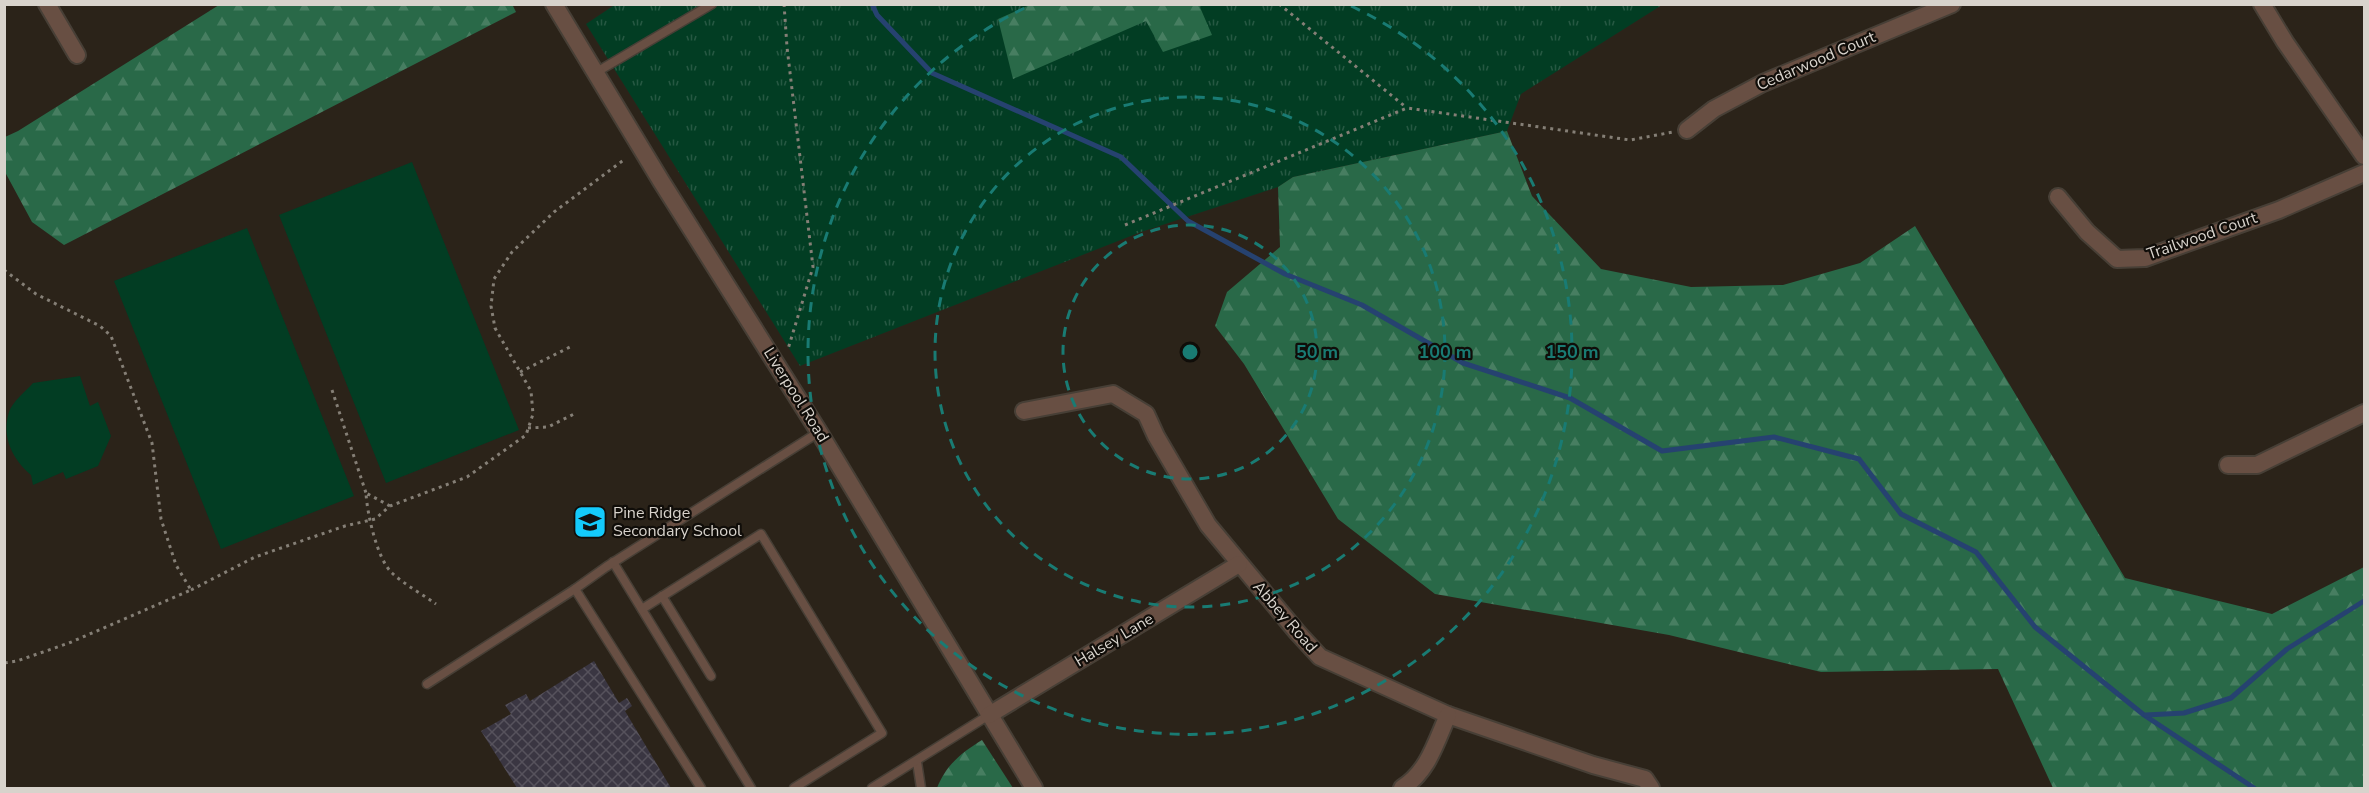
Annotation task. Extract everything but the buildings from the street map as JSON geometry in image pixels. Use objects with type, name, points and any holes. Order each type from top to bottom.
[{"type":"street","points":[[47,4],[77,55]]},
{"type":"street","name":"Liverpool Road","points":[[554,4],[819,432],[1034,789]]},
{"type":"street","name":"Cedarwood Court","points":[[1688,129],[1714,108],[1762,83],[1952,4]]},
{"type":"street","points":[[2262,4],[2285,42],[2364,156]]},
{"type":"street","name":"Trailwood Court","points":[[2058,197],[2087,232],[2117,259],[2145,258],[2279,210],[2364,172]]},
{"type":"street","name":"Abbey Road","points":[[1024,411],[1113,394],[1146,414],[1156,436],[1208,525],[1320,657],[1448,715],[1593,765],[1645,780],[1651,789]]},
{"type":"street","points":[[2228,465],[2257,465],[2364,413]]},
{"type":"street","name":"Halsey Lane","points":[[989,715],[1239,564]]},
{"type":"street","points":[[1402,789],[1415,780],[1427,763],[1448,715]]},
{"type":"lane","points":[[596,73],[712,4]]},
{"type":"lane","points":[[427,684],[613,562],[819,432]]},
{"type":"lane","points":[[642,609],[761,534],[882,733],[794,789]]},
{"type":"lane","points":[[613,562],[751,789]]},
{"type":"lane","points":[[575,589],[701,789]]},
{"type":"lane","points":[[662,596],[711,676]]},
{"type":"lane","points":[[872,789],[989,715]]},
{"type":"lane","points":[[917,762],[921,789]]},
{"type":"path","points":[[784,4],[813,267],[788,349]]},
{"type":"path","points":[[1279,4],[1407,108]]},
{"type":"path","points":[[1125,225],[1407,108],[1630,140],[1688,129]]},
{"type":"path","points":[[4,663],[17,661],[69,643],[191,590],[255,557],[345,526],[375,519],[390,506],[467,477],[526,435],[533,414],[531,392],[495,328],[491,306],[494,279],[512,252],[554,212],[624,159]]},
{"type":"path","points":[[4,270],[36,294],[100,326],[111,336],[152,443],[161,519],[176,565],[191,590]]},
{"type":"path","points":[[520,372],[572,346]]},
{"type":"path","points":[[332,390],[366,492],[369,520],[383,558],[391,573],[436,604]]},
{"type":"path","points":[[528,428],[548,427],[574,414]]},
{"type":"path","points":[[366,492],[390,506]]},
{"type":"green space","points":[[512,4],[516,12],[64,245],[32,222],[5,172],[5,137],[219,5]]},
{"type":"green space","points":[[616,4],[1662,5],[1521,94],[1507,131],[1293,177],[1278,187],[1141,232],[800,366],[586,24]]},
{"type":"green space","points":[[1032,4],[1199,5],[1212,35],[1163,52],[1146,21],[1013,79],[998,19]]},
{"type":"green space","points":[[1507,131],[1532,196],[1601,269],[1691,287],[1783,285],[1860,263],[1915,226],[2125,578],[2272,614],[2364,567],[2364,788],[2053,788],[1998,669],[1821,672],[1669,635],[1435,594],[1338,519],[1244,364],[1215,326],[1227,292],[1280,247],[1278,187],[1293,177]]},
{"type":"green space","points":[[412,162],[519,430],[386,483],[279,215]]},
{"type":"green space","points":[[247,228],[354,496],[221,549],[114,281]]},
{"type":"green space","points":[[80,376],[90,406],[98,402],[111,436],[98,466],[66,479],[63,472],[33,485],[31,475],[19,462],[10,447],[7,430],[9,412],[33,383]]},
{"type":"green space","points":[[982,740],[1013,788],[937,788],[955,760]]},
{"type":"waterway","points":[[872,4],[877,15],[932,73],[1121,157],[1188,221],[1285,274],[1362,305],[1463,363],[1570,398],[1662,451],[1774,437],[1859,459],[1901,514],[1976,552],[2035,627],[2144,715],[2254,788]]},
{"type":"waterway","points":[[2146,715],[2184,713],[2231,698],[2287,649],[2364,601]]},
{"type":"place","name":"Pine Ridge Secondary School","points":[[590,522]]}]
